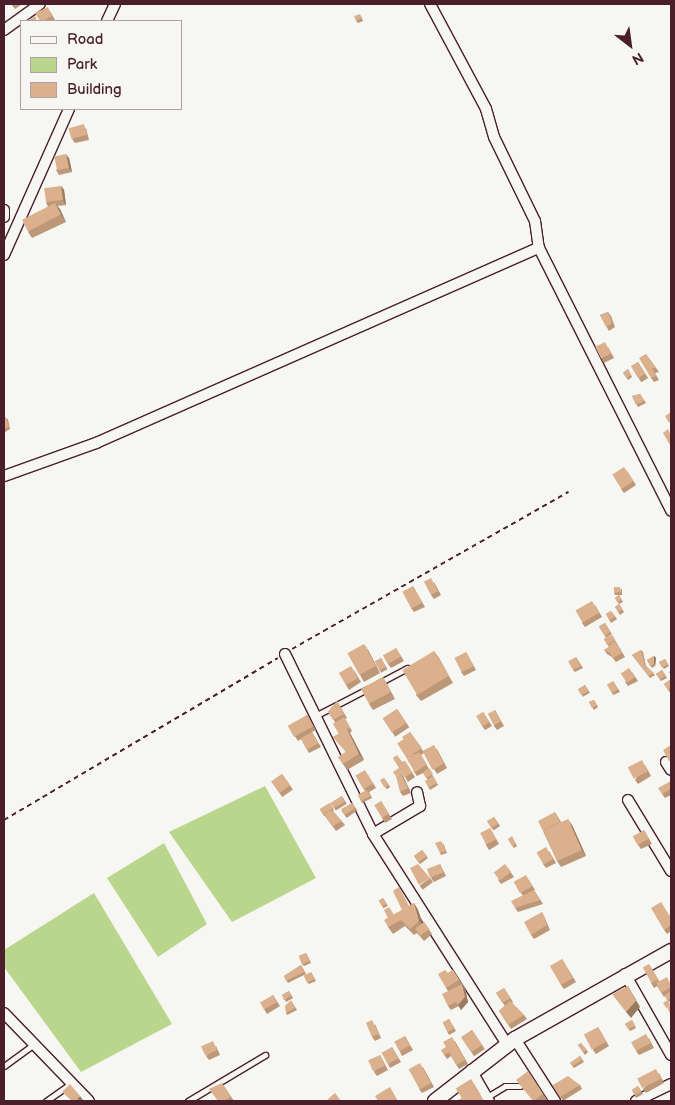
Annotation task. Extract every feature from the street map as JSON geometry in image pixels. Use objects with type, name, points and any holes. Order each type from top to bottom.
[{"type":"street","points":[[4,30],[40,4]]},
{"type":"street","points":[[108,20],[115,4]]},
{"type":"street","points":[[430,4],[486,110],[494,137],[536,221],[539,248],[670,507]]},
{"type":"street","points":[[4,255],[69,110]]},
{"type":"street","points":[[4,210],[4,217]]},
{"type":"street","points":[[4,476],[96,443],[539,248]]},
{"type":"street","points":[[285,654],[314,717],[373,834],[511,1042],[555,1101]]},
{"type":"street","points":[[373,834],[420,806],[417,792]]},
{"type":"street","points":[[628,800],[671,870]]},
{"type":"street","points":[[444,1098],[471,1070],[511,1042],[625,974],[671,951]]},
{"type":"street","points":[[625,974],[671,1055]]},
{"type":"street","points":[[4,1013],[89,1101]]},
{"type":"street","points":[[471,1070],[488,1099]]},
{"type":"street","points":[[636,1101],[671,1084]]},
{"type":"lane","points":[[314,717],[411,666]]},
{"type":"lane","points":[[4,1066],[33,1045]]},
{"type":"lane","points":[[188,1101],[265,1055]]},
{"type":"lane","points":[[46,1101],[72,1082]]},
{"type":"lane","points":[[488,1099],[505,1086],[520,1086]]},
{"type":"path","points":[[4,820],[410,578],[568,492]]},
{"type":"green space","points":[[265,786],[316,878],[232,922],[169,832]]},
{"type":"green space","points":[[164,843],[207,924],[158,957],[107,878]]},
{"type":"green space","points":[[94,893],[172,1024],[81,1072],[4,967],[4,950]]},
{"type":"building","points":[[48,7],[52,16],[45,20],[39,20],[35,13]]},
{"type":"building","points":[[360,14],[362,18],[356,21],[354,16]]},
{"type":"building","points":[[35,16],[37,20],[28,20]]},
{"type":"building","points":[[84,124],[87,135],[71,139],[69,128]]},
{"type":"building","points":[[66,154],[69,168],[57,170],[54,156]]},
{"type":"building","points":[[61,186],[63,200],[46,202],[44,188]]},
{"type":"building","points":[[55,203],[61,215],[28,231],[22,220]]},
{"type":"building","points":[[608,312],[612,323],[606,327],[600,315]]},
{"type":"building","points":[[605,342],[611,354],[601,359],[595,347]]},
{"type":"building","points":[[646,354],[656,368],[652,368],[656,376],[651,378],[639,358]]},
{"type":"building","points":[[638,362],[645,374],[638,378],[631,366]]},
{"type":"building","points":[[628,369],[631,375],[627,378],[623,373]]},
{"type":"building","points":[[640,394],[644,401],[636,405],[632,396]]},
{"type":"building","points":[[671,412],[671,421],[669,423],[665,416]]},
{"type":"building","points":[[6,417],[9,427],[4,429],[4,418]]},
{"type":"building","points":[[668,429],[671,436],[670,445],[663,433]]},
{"type":"building","points":[[624,467],[633,481],[622,489],[612,475]]},
{"type":"building","points":[[431,578],[438,591],[431,595],[424,582]]},
{"type":"building","points":[[413,586],[422,603],[411,608],[402,592]]},
{"type":"building","points":[[614,587],[620,587],[621,592],[614,593]]},
{"type":"building","points":[[619,595],[622,600],[617,602],[615,598]]},
{"type":"building","points":[[592,601],[599,613],[583,623],[576,610]]},
{"type":"building","points":[[619,604],[622,610],[618,612],[615,607]]},
{"type":"building","points":[[611,611],[615,617],[610,620],[606,614]]},
{"type":"building","points":[[605,623],[610,632],[605,636],[599,626]]},
{"type":"building","points":[[612,635],[615,640],[607,645],[604,639]]},
{"type":"building","points":[[616,643],[622,653],[613,658],[610,653],[604,650]]},
{"type":"building","points":[[364,644],[376,666],[360,675],[347,653]]},
{"type":"building","points":[[396,648],[401,657],[388,664],[383,655]]},
{"type":"building","points":[[641,650],[645,665],[654,673],[649,676],[632,655]]},
{"type":"building","points":[[434,651],[449,676],[417,695],[402,670]]},
{"type":"building","points":[[466,652],[473,666],[462,672],[454,658]]},
{"type":"building","points":[[654,656],[654,664],[650,666],[647,660]]},
{"type":"building","points":[[576,657],[581,666],[573,670],[568,661]]},
{"type":"building","points":[[381,658],[386,667],[380,670],[375,661]]},
{"type":"building","points":[[665,659],[668,664],[662,668],[659,663]]},
{"type":"building","points":[[351,666],[358,678],[346,685],[339,673]]},
{"type":"building","points":[[629,668],[635,677],[627,683],[621,674]]},
{"type":"building","points":[[662,670],[666,676],[660,679],[656,674]]},
{"type":"building","points":[[383,677],[391,692],[369,704],[361,689]]},
{"type":"building","points":[[671,679],[671,688],[668,690],[664,684]]},
{"type":"building","points":[[613,681],[618,690],[612,693],[607,684]]},
{"type":"building","points":[[585,685],[589,691],[581,695],[578,689]]},
{"type":"building","points":[[594,700],[597,705],[592,708],[589,702]]},
{"type":"building","points":[[337,701],[344,714],[333,720],[328,712]]},
{"type":"building","points":[[397,709],[406,723],[392,733],[383,718]]},
{"type":"building","points":[[495,710],[501,722],[494,725],[488,714]]},
{"type":"building","points":[[483,712],[489,722],[482,726],[476,716]]},
{"type":"building","points":[[307,715],[313,726],[294,737],[288,726]]},
{"type":"building","points":[[344,717],[350,727],[339,734],[333,724]]},
{"type":"building","points":[[347,729],[359,754],[343,764],[338,757],[346,752],[333,737]]},
{"type":"building","points":[[312,732],[318,743],[307,750],[301,738]]},
{"type":"building","points":[[410,732],[422,748],[413,754],[402,737]]},
{"type":"building","points":[[404,739],[414,755],[407,759],[397,743]]},
{"type":"building","points":[[434,745],[444,764],[432,770],[423,751]]},
{"type":"building","points":[[671,745],[671,760],[669,761],[663,750]]},
{"type":"building","points":[[419,752],[427,765],[415,772],[407,759]]},
{"type":"building","points":[[397,755],[402,762],[398,765],[393,758]]},
{"type":"building","points":[[642,760],[648,772],[634,779],[628,767]]},
{"type":"building","points":[[405,761],[412,773],[405,777],[398,765]]},
{"type":"building","points":[[399,768],[403,775],[396,776],[397,778],[393,772]]},
{"type":"building","points":[[429,768],[433,774],[426,778],[423,772]]},
{"type":"building","points":[[365,770],[373,784],[363,789],[355,776]]},
{"type":"building","points":[[282,774],[290,785],[280,793],[271,782]]},
{"type":"building","points":[[401,774],[408,788],[400,792],[396,776]]},
{"type":"building","points":[[433,776],[437,783],[429,787],[425,781]]},
{"type":"building","points":[[384,778],[389,785],[384,787],[380,780]]},
{"type":"building","points":[[671,781],[671,789],[662,794],[658,788]]},
{"type":"building","points":[[367,790],[370,796],[361,801],[358,795]]},
{"type":"building","points":[[342,796],[345,802],[334,808],[331,803]]},
{"type":"building","points":[[381,801],[389,814],[382,818],[374,805]]},
{"type":"building","points":[[330,803],[333,808],[323,814],[320,809]]},
{"type":"building","points":[[352,803],[355,808],[345,815],[341,809]]},
{"type":"building","points":[[331,810],[342,821],[333,826],[324,814]]},
{"type":"building","points":[[555,812],[560,822],[543,831],[538,821]]},
{"type":"building","points":[[494,817],[498,824],[491,828],[487,821]]},
{"type":"building","points":[[568,819],[582,850],[557,861],[543,830]]},
{"type":"building","points":[[490,828],[496,840],[486,845],[480,833]]},
{"type":"building","points":[[644,830],[649,839],[637,845],[633,836]]},
{"type":"building","points":[[512,836],[516,844],[512,846],[508,839]]},
{"type":"building","points":[[441,841],[446,851],[440,853],[435,843]]},
{"type":"building","points":[[546,847],[553,859],[543,865],[536,852]]},
{"type":"building","points":[[422,850],[427,856],[418,862],[414,856]]},
{"type":"building","points":[[418,864],[430,878],[419,885],[410,868]]},
{"type":"building","points":[[440,864],[443,872],[430,877],[427,869]]},
{"type":"building","points":[[505,864],[511,872],[500,880],[494,872]]},
{"type":"building","points":[[526,875],[532,886],[520,893],[514,882]]},
{"type":"building","points":[[399,887],[409,906],[402,910],[393,891]]},
{"type":"building","points":[[534,890],[540,900],[515,908],[511,901]]},
{"type":"building","points":[[383,898],[386,904],[383,906],[379,901]]},
{"type":"building","points":[[661,902],[671,918],[671,925],[664,930],[651,908]]},
{"type":"building","points":[[414,903],[419,921],[410,929],[401,920],[388,927],[384,920]]},
{"type":"building","points":[[389,907],[394,915],[388,918],[384,910]]},
{"type":"building","points":[[542,912],[547,925],[531,935],[524,922]]},
{"type":"building","points":[[424,922],[429,929],[420,936],[415,928]]},
{"type":"building","points":[[306,953],[309,961],[302,964],[299,956]]},
{"type":"building","points":[[562,959],[573,978],[561,985],[550,966]]},
{"type":"building","points":[[649,964],[658,980],[652,983],[643,967]]},
{"type":"building","points":[[301,965],[304,972],[286,981],[284,976]]},
{"type":"building","points":[[445,970],[448,973],[453,970],[459,980],[446,988],[438,974]]},
{"type":"building","points":[[311,972],[314,979],[307,982],[304,975]]},
{"type":"building","points":[[667,977],[671,987],[661,993],[656,983]]},
{"type":"building","points":[[462,984],[465,997],[458,1005],[456,1002],[448,1006],[442,994]]},
{"type":"building","points":[[628,986],[636,1001],[626,1012],[612,994]]},
{"type":"building","points":[[504,988],[510,998],[502,1003],[496,993]]},
{"type":"building","points":[[289,991],[291,996],[284,1000],[282,995]]},
{"type":"building","points":[[671,991],[671,998],[667,1000],[665,995]]},
{"type":"building","points":[[273,995],[277,1002],[264,1009],[260,1002]]},
{"type":"building","points":[[291,1000],[295,1008],[286,1013],[285,1006]]},
{"type":"building","points":[[668,1000],[670,1005],[667,1009],[663,1003]]},
{"type":"building","points":[[510,1001],[524,1015],[508,1025],[499,1011]]},
{"type":"building","points":[[671,1005],[671,1016],[667,1007]]},
{"type":"building","points":[[449,1019],[454,1029],[448,1032],[443,1022]]},
{"type":"building","points":[[372,1020],[379,1034],[372,1037],[366,1023]]},
{"type":"building","points":[[632,1020],[635,1026],[628,1029],[625,1024]]},
{"type":"building","points":[[598,1027],[606,1042],[592,1050],[584,1035]]},
{"type":"building","points":[[472,1030],[482,1045],[471,1052],[461,1037]]},
{"type":"building","points":[[646,1034],[651,1043],[636,1051],[631,1042]]},
{"type":"building","points":[[405,1036],[410,1046],[399,1051],[394,1041]]},
{"type":"building","points":[[452,1037],[465,1060],[456,1065],[449,1052],[444,1055],[441,1050],[446,1047],[443,1042]]},
{"type":"building","points":[[213,1041],[217,1050],[205,1055],[201,1046]]},
{"type":"building","points":[[581,1043],[587,1050],[583,1052],[578,1045]]},
{"type":"building","points":[[392,1047],[398,1058],[388,1064],[382,1053]]},
{"type":"building","points":[[380,1055],[385,1066],[373,1071],[368,1060]]},
{"type":"building","points":[[580,1056],[582,1060],[573,1066],[570,1063]]},
{"type":"building","points":[[420,1063],[431,1083],[420,1089],[409,1069]]},
{"type":"building","points":[[656,1069],[661,1079],[642,1088],[637,1079]]},
{"type":"building","points":[[528,1071],[543,1094],[534,1101],[516,1080]]},
{"type":"building","points":[[568,1076],[580,1085],[560,1097],[553,1085]]},
{"type":"building","points":[[471,1079],[478,1090],[463,1100],[456,1089]]},
{"type":"building","points":[[222,1083],[231,1097],[224,1101],[218,1101],[209,1089]]},
{"type":"building","points":[[70,1084],[80,1096],[76,1101],[72,1101],[62,1092]]},
{"type":"building","points":[[638,1086],[641,1092],[635,1095],[632,1090]]},
{"type":"building","points":[[390,1087],[398,1101],[378,1101],[375,1096]]},
{"type":"building","points":[[478,1090],[484,1101],[456,1101]]},
{"type":"building","points":[[335,1093],[341,1101],[329,1101],[328,1099]]}]
